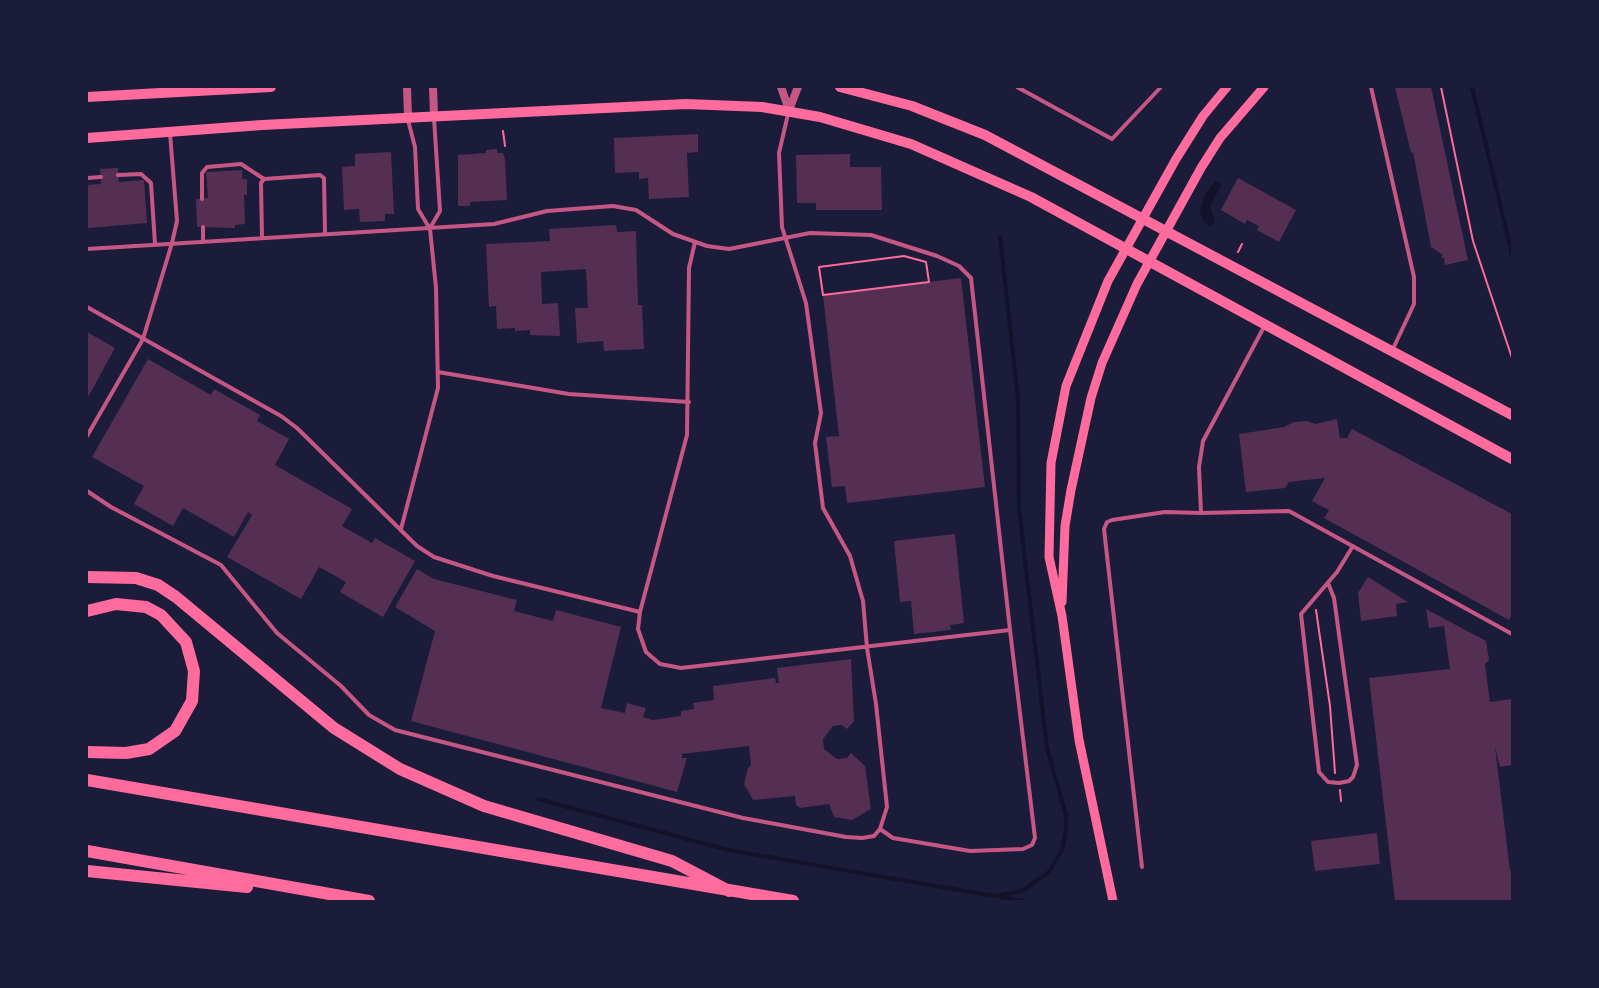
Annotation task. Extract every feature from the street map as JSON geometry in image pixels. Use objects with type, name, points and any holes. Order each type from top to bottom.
[{"type":"highway","points":[[87,578],[136,578],[167,591],[334,728],[400,769],[484,806],[672,861],[729,891]]},
{"type":"highway","points":[[87,611],[116,604],[146,607],[161,615],[186,642],[194,670],[192,701],[176,731],[148,749],[126,753],[87,753]]},
{"type":"highway","points":[[87,780],[793,901]]},
{"type":"highway","points":[[87,851],[369,901]]},
{"type":"highway","points":[[87,871],[345,897]]},
{"type":"main road","points":[[87,97],[271,87]]},
{"type":"main road","points":[[840,87],[912,106],[985,135],[1512,415]]},
{"type":"main road","points":[[1113,901],[1079,740],[1062,616],[1049,557],[1048,504],[1056,426],[1066,386],[1091,318],[1126,248],[1186,142],[1227,87]]},
{"type":"main road","points":[[1062,616],[1065,526],[1091,398],[1118,323],[1150,261],[1220,138],[1264,87]]},
{"type":"main road","points":[[87,138],[408,117],[686,104],[789,110],[869,130],[947,158],[1031,197],[1512,459]]},
{"type":"street","points":[[407,87],[408,117]]},
{"type":"street","points":[[433,87],[434,116]]},
{"type":"street","points":[[781,87],[789,110]]},
{"type":"street","points":[[789,110],[798,87]]},
{"type":"lane","points":[[1017,87],[1112,139],[1161,87]]},
{"type":"lane","points":[[1371,87],[1414,277],[1414,303],[1392,351]]},
{"type":"lane","points":[[87,491],[111,507],[221,565],[277,633],[341,686],[369,715],[395,730],[743,818],[861,838],[874,836],[880,829],[887,807],[863,601],[850,555],[823,508],[815,443],[821,413],[806,303],[785,238],[778,186],[779,153],[789,110]]},
{"type":"lane","points":[[430,229],[440,211],[434,116]]},
{"type":"lane","points":[[401,529],[435,408],[438,372],[436,288],[430,229],[418,209],[415,147],[408,117]]},
{"type":"lane","points":[[87,436],[143,339],[172,243],[177,222],[170,133]]},
{"type":"lane","points":[[202,199],[202,173],[207,167],[241,164],[264,179],[320,175],[324,178],[325,234]]},
{"type":"lane","points":[[118,176],[141,174],[151,183],[154,244]]},
{"type":"lane","points":[[87,178],[101,177]]},
{"type":"lane","points":[[262,238],[261,183],[264,179]]},
{"type":"lane","points":[[87,249],[494,224],[547,211],[613,206],[636,210],[673,234],[695,242],[729,249],[810,233],[872,235],[937,256],[968,272],[998,502],[1010,630],[1035,838],[1032,844],[1023,849],[970,851],[893,838],[880,829]]},
{"type":"lane","points":[[203,226],[203,241]]},
{"type":"lane","points":[[695,242],[690,268],[687,435],[640,612],[638,629],[646,652],[660,664],[670,667],[867,648],[1010,630]]},
{"type":"lane","points":[[87,307],[292,424],[417,546],[448,564],[640,612]]},
{"type":"lane","points":[[1201,513],[1199,467],[1203,441],[1266,325]]},
{"type":"lane","points":[[438,372],[569,394],[689,402]]},
{"type":"lane","points":[[1142,867],[1104,529],[1107,522],[1165,512],[1289,510],[1512,634]]},
{"type":"lane","points":[[1328,583],[1334,598],[1357,765],[1348,781],[1339,783],[1328,782],[1319,772],[1301,614],[1328,583],[1353,546]]},
{"type":"path","points":[[1441,87],[1473,241],[1512,358]]},
{"type":"path","points":[[503,131],[505,146]]},
{"type":"path","points":[[1238,252],[1242,244]]},
{"type":"path","points":[[904,256],[926,262],[929,282],[823,295],[819,267],[904,256]]},
{"type":"path","points":[[1311,602],[1318,614],[1335,773],[1339,783],[1341,801]]},
{"type":"shaded area","points":[[1215,181],[1222,184],[1210,206],[1215,222],[1210,227],[1204,222],[1200,211],[1206,193]]},
{"type":"building","points":[[1395,87],[1431,87],[1468,260],[1445,265],[1444,258],[1441,258],[1443,255],[1431,247],[1413,152],[1411,153]]},
{"type":"building","points":[[698,134],[698,152],[687,153],[689,197],[649,199],[648,178],[639,179],[639,172],[615,173],[614,138]]},
{"type":"building","points":[[497,149],[497,153],[503,153],[505,159],[507,200],[470,202],[470,206],[458,206],[458,155],[486,153],[486,150]]},
{"type":"building","points":[[391,152],[394,214],[385,214],[385,221],[360,222],[359,209],[344,210],[342,167],[355,166],[355,154]]},
{"type":"building","points":[[850,154],[850,167],[881,167],[882,210],[816,210],[816,203],[797,203],[796,155]]},
{"type":"building","points":[[118,168],[119,182],[144,180],[147,223],[88,228],[87,185],[101,184],[100,169]]},
{"type":"building","points":[[242,170],[242,179],[247,179],[247,195],[244,195],[245,224],[235,225],[235,228],[197,227],[196,199],[208,198],[206,172]]},
{"type":"building","points":[[1238,178],[1296,210],[1279,242],[1257,230],[1259,226],[1247,220],[1245,224],[1221,210]]},
{"type":"building","points":[[616,225],[617,232],[636,231],[638,305],[642,305],[644,349],[604,351],[603,341],[577,343],[575,308],[588,308],[586,269],[541,272],[542,304],[558,303],[560,336],[530,335],[530,330],[515,331],[515,328],[497,329],[496,306],[489,307],[486,244],[550,241],[549,229]]},
{"type":"building","points":[[961,278],[985,487],[847,503],[845,486],[832,487],[826,437],[839,436],[823,295]]},
{"type":"building","points":[[87,332],[115,348],[87,399]]},
{"type":"building","points":[[148,359],[211,395],[214,389],[260,415],[257,421],[289,439],[275,465],[352,509],[342,526],[372,543],[375,538],[415,561],[383,617],[340,592],[346,582],[319,567],[301,599],[227,557],[252,515],[248,512],[234,537],[183,508],[173,526],[134,504],[144,486],[92,457]]},
{"type":"building","points":[[1337,419],[1340,438],[1347,438],[1352,429],[1512,514],[1512,614],[1509,620],[1324,518],[1329,510],[1312,501],[1325,478],[1289,482],[1285,488],[1246,492],[1239,434],[1284,427],[1294,422],[1307,421],[1315,424]]},
{"type":"building","points":[[955,534],[964,623],[950,625],[951,630],[914,634],[911,601],[900,602],[894,541]]},
{"type":"building","points":[[417,569],[434,579],[517,600],[514,611],[553,621],[556,610],[621,627],[601,708],[625,713],[627,703],[646,708],[643,717],[653,720],[681,716],[681,711],[694,709],[693,703],[714,700],[713,686],[775,678],[776,683],[779,683],[777,668],[851,659],[854,721],[847,729],[842,725],[833,726],[823,739],[824,749],[837,759],[847,758],[851,753],[865,766],[871,809],[852,820],[834,817],[829,804],[800,808],[796,805],[795,796],[753,800],[744,784],[751,765],[749,746],[682,754],[682,758],[687,758],[677,792],[411,721],[435,631],[395,607]]},
{"type":"building","points":[[1368,577],[1408,602],[1396,604],[1397,616],[1361,621],[1358,593]]},
{"type":"building","points":[[1426,609],[1486,641],[1489,660],[1485,664],[1490,702],[1512,699],[1512,765],[1500,767],[1495,747],[1510,871],[1512,871],[1512,901],[1395,901],[1369,678],[1450,669],[1444,626],[1429,628]]},
{"type":"building","points":[[1377,833],[1380,864],[1315,871],[1311,841]]},
{"type":"waterway","points":[[1472,87],[1512,254]]},
{"type":"waterway","points":[[994,896],[1022,891],[1049,872],[1062,850],[1066,831],[1066,815],[1047,748],[1019,509],[1018,399],[1000,237]]},
{"type":"waterway","points":[[538,799],[728,850],[994,896]]},
{"type":"waterway","points":[[1001,897],[1023,901]]}]
